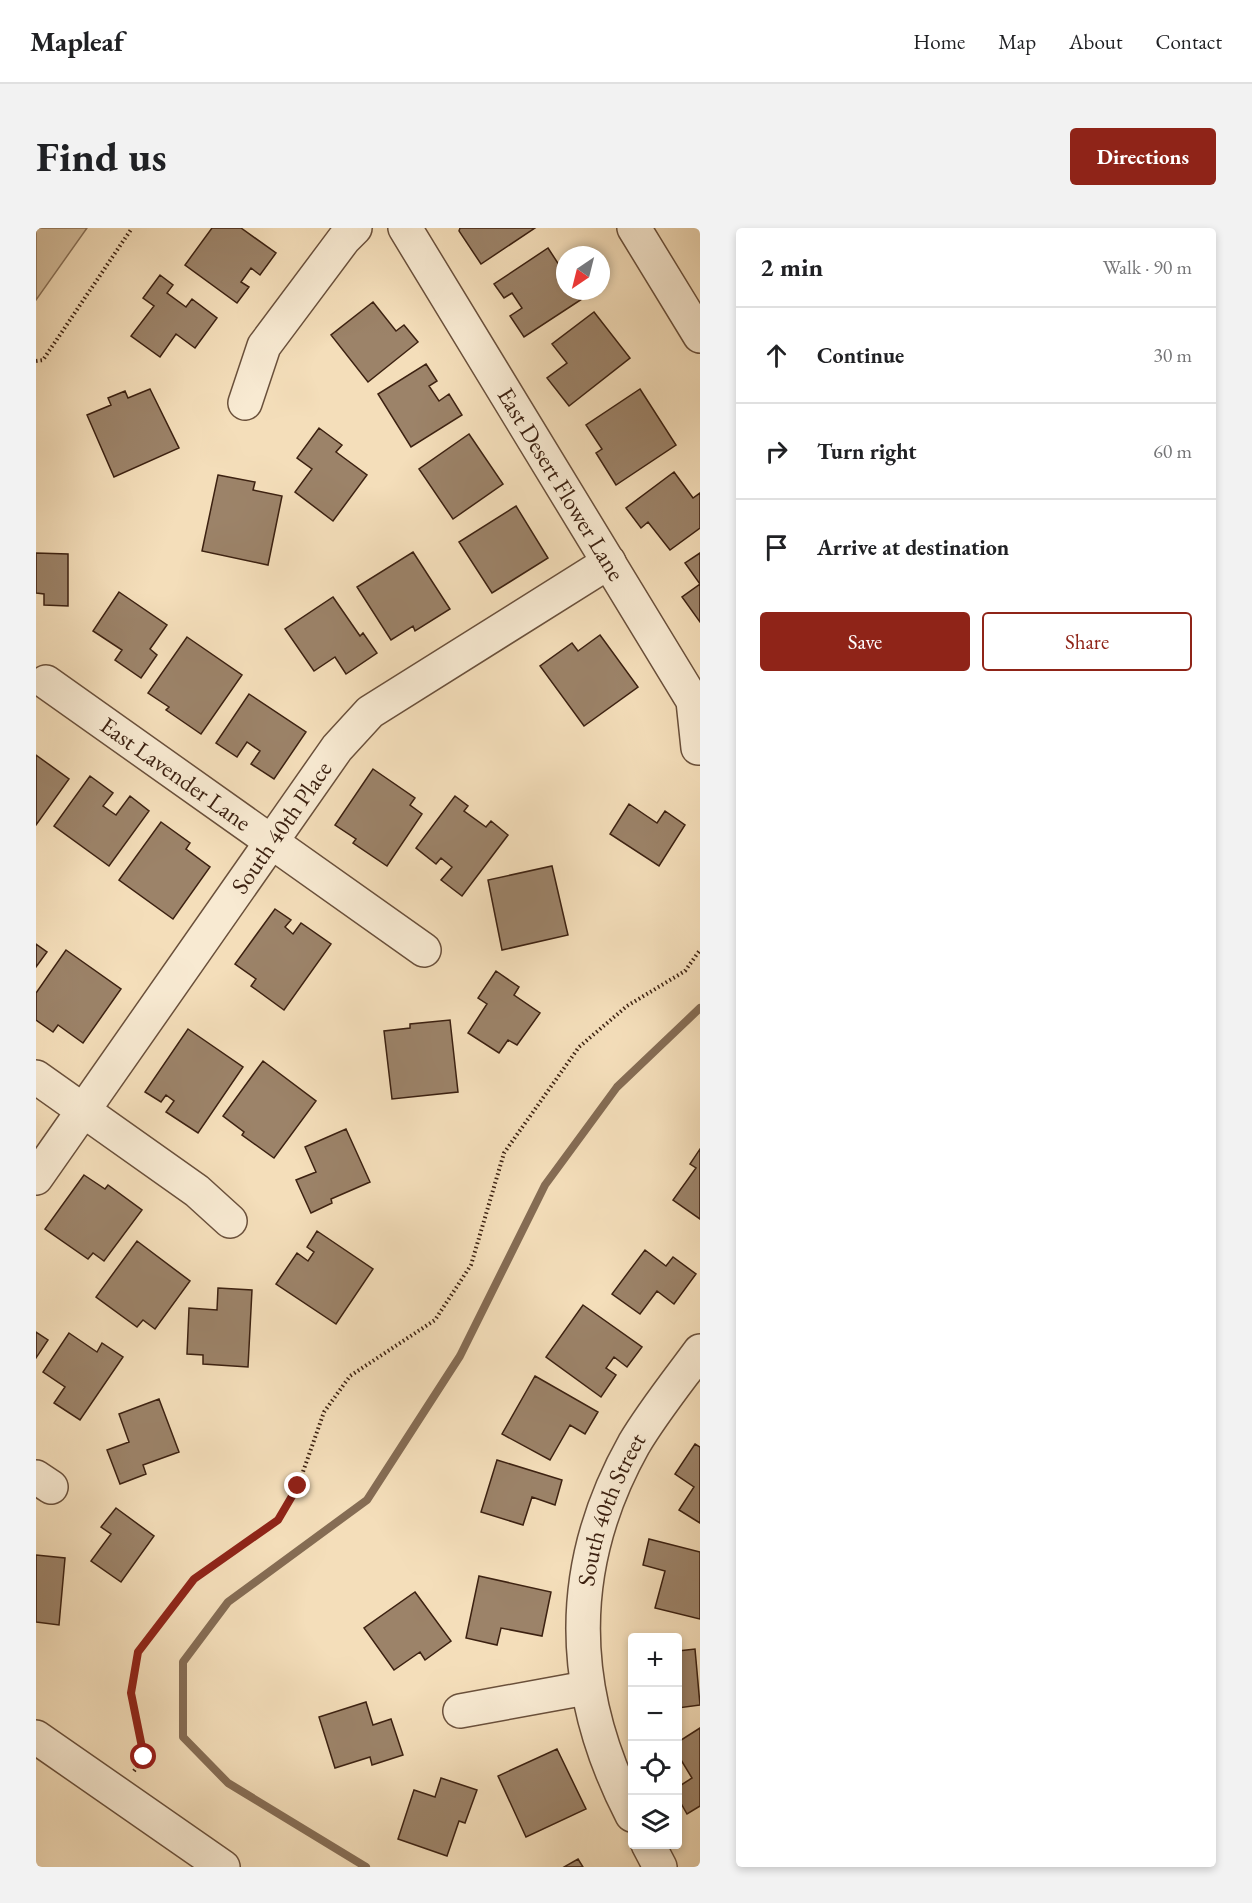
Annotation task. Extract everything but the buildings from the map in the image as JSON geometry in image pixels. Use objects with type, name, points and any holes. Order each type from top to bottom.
[{"type":"street","points":[[245,403],[264,346],[344,239],[356,228]]},
{"type":"street","name":"East Desert Flower Lane","points":[[405,228],[693,701],[698,748]]},
{"type":"street","points":[[634,228],[700,336]]},
{"type":"street","name":"South 40th Place","points":[[36,1178],[337,748],[370,712],[609,562]]},
{"type":"street","name":"East Lavender Lane","points":[[46,682],[424,950]]},
{"type":"street","points":[[36,1077],[197,1191],[230,1221]]},
{"type":"street","name":"South 40th Street","points":[[628,1804],[602,1746],[586,1688],[584,1598],[592,1553],[611,1491],[635,1443],[700,1351]]},
{"type":"street","points":[[460,1711],[586,1688]]},
{"type":"street","points":[[36,1737],[118,1793],[204,1862]]},
{"type":"street","points":[[650,1849],[660,1867]]},
{"type":"path","points":[[36,361],[43,360],[132,228]]},
{"type":"path","points":[[118,1793],[144,1757],[131,1693],[138,1652],[194,1579],[278,1520],[298,1486],[324,1412],[350,1376],[435,1320],[471,1265],[504,1153],[579,1047],[627,1006],[685,971],[700,950]]},
{"type":"shaded area","points":[[36,228],[87,228],[36,300]]},
{"type":"waterway","points":[[366,1867],[228,1783],[183,1737],[183,1662],[228,1602],[367,1500],[460,1356],[545,1185],[617,1087],[700,1008]]},
{"type":"route","points":[[144,1757],[131,1693],[138,1652],[194,1579],[278,1520],[298,1486]]}]
